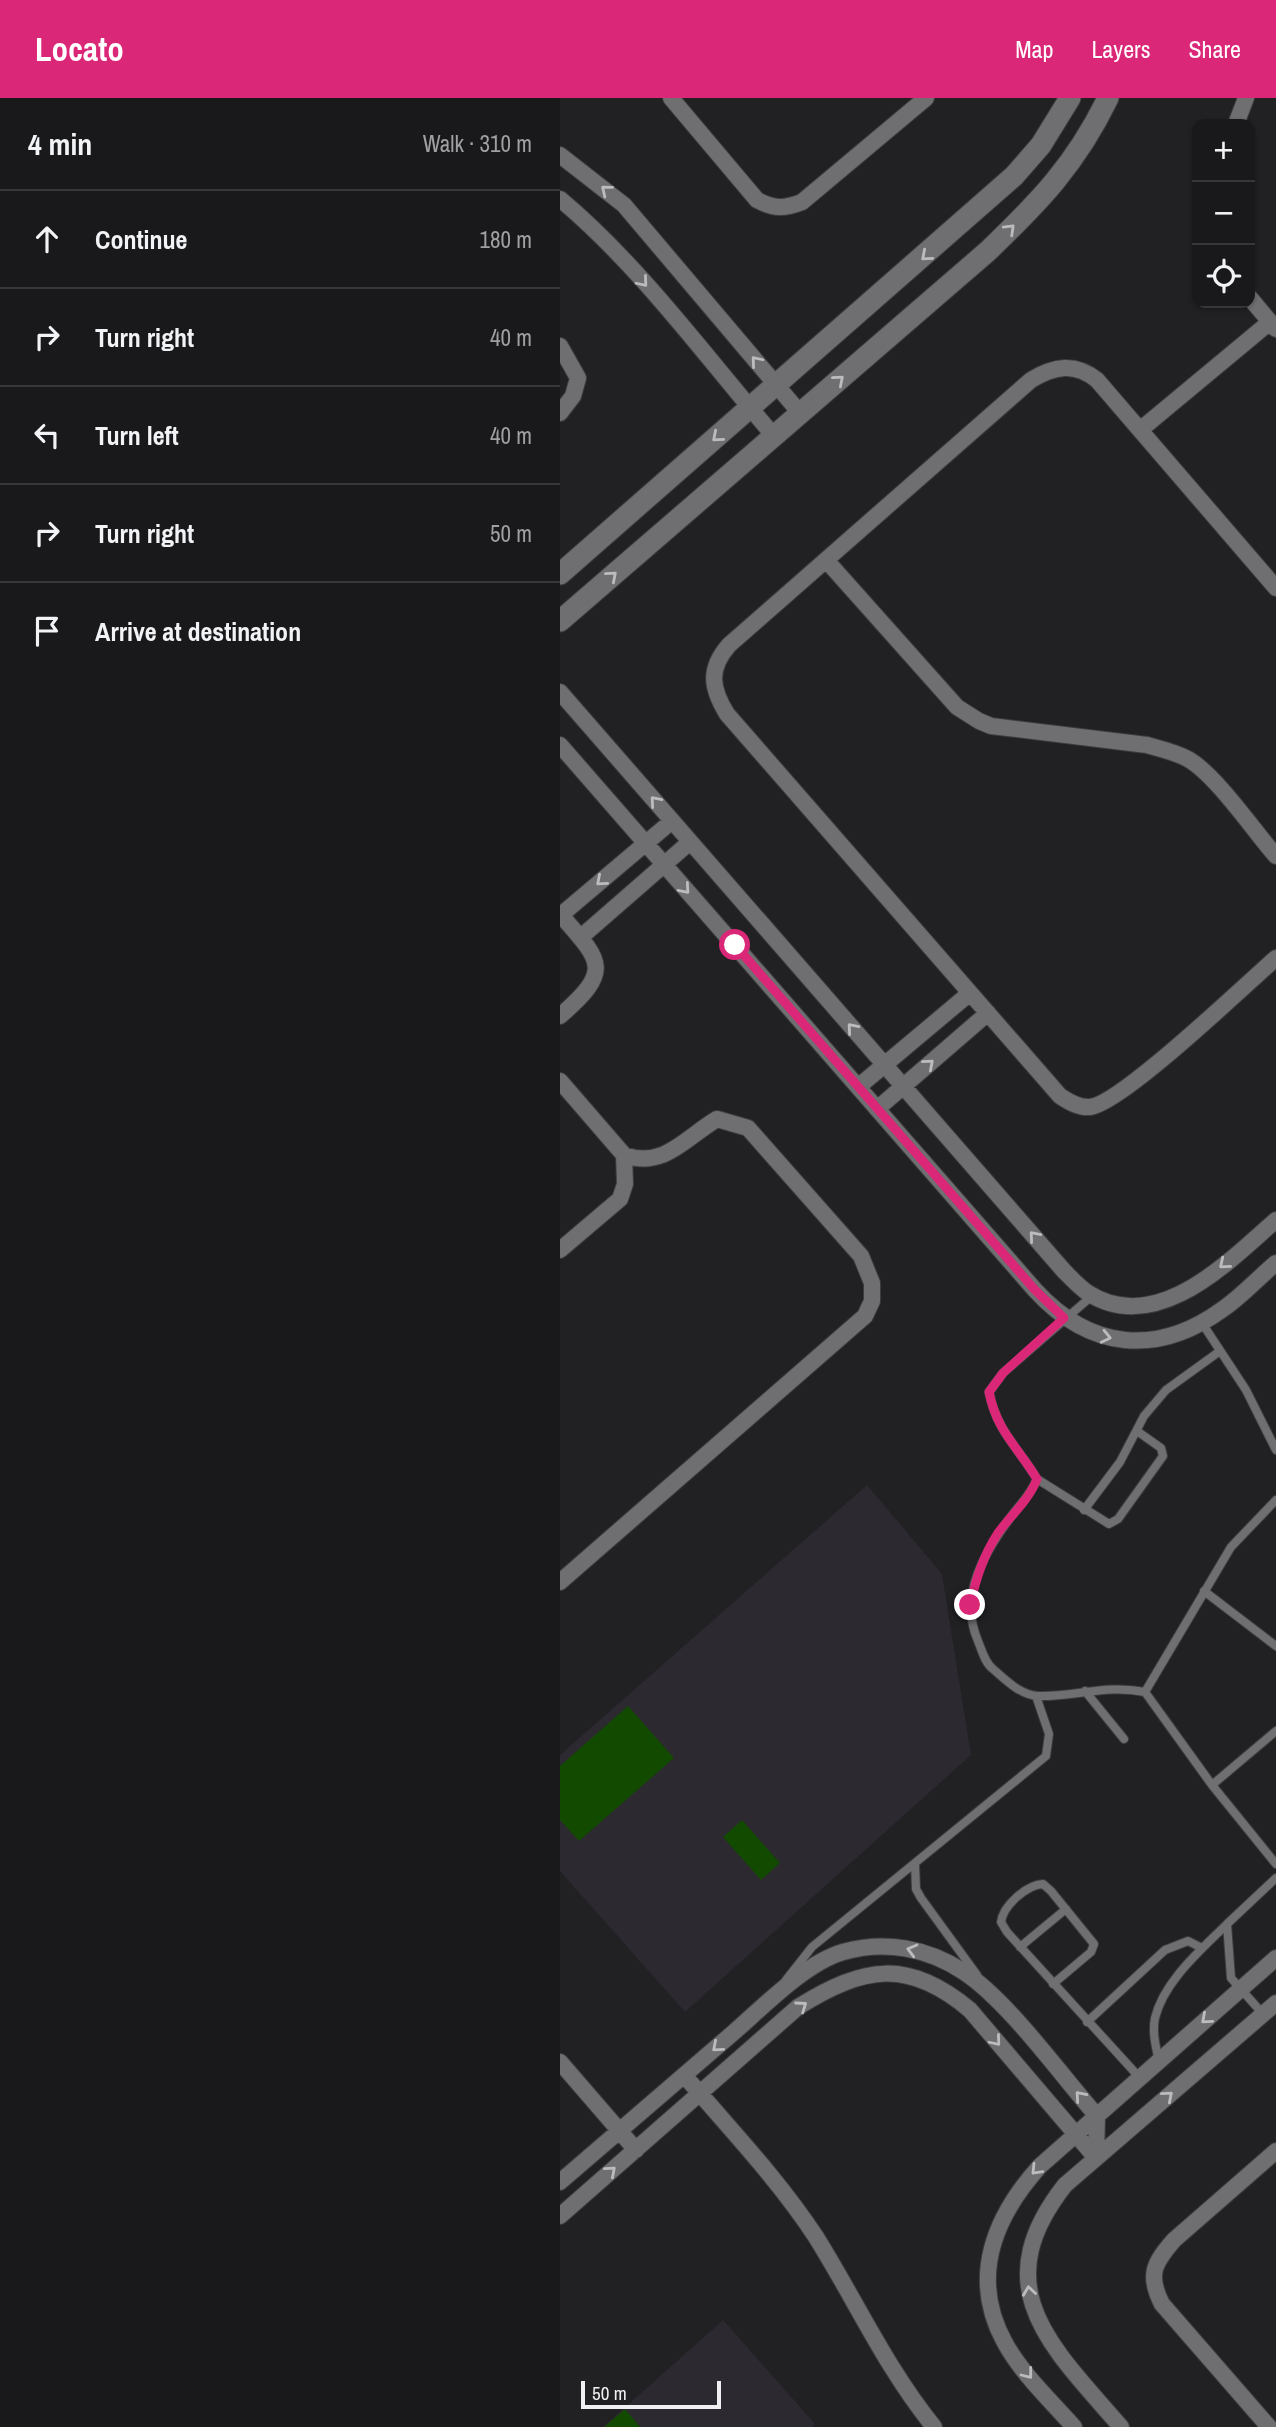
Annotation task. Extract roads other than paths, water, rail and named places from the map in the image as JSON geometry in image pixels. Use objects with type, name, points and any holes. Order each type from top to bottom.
[{"type":"street","points":[[671,98],[757,200],[785,209],[802,202],[926,98]]},
{"type":"street","points":[[560,574],[1014,176],[1041,145],[1070,98]]},
{"type":"street","points":[[560,621],[988,251],[1041,200],[1071,164],[1108,98]]},
{"type":"street","points":[[1238,119],[1246,98]]},
{"type":"street","points":[[560,155],[624,205],[800,413]]},
{"type":"street","points":[[560,200],[594,229],[634,271],[774,436]]},
{"type":"street","points":[[1140,430],[1273,325],[1255,305]]},
{"type":"street","points":[[560,346],[578,378],[573,396],[560,413]]},
{"type":"street","points":[[1276,588],[1087,372],[1074,367],[1047,370],[1031,380],[720,656],[714,668],[713,683],[716,697],[727,714],[1060,1096],[1072,1104],[1090,1107],[1127,1088],[1276,958]]},
{"type":"street","points":[[826,560],[957,708],[991,726],[1147,745],[1172,751],[1191,761],[1205,773],[1276,856]]},
{"type":"street","points":[[560,692],[1064,1271],[1093,1295],[1118,1303],[1149,1304],[1177,1296],[1204,1281],[1276,1220]]},
{"type":"street","points":[[560,745],[1035,1290],[1064,1318],[1100,1336],[1131,1342],[1162,1339],[1202,1323],[1225,1308],[1276,1263]]},
{"type":"street","points":[[560,1016],[586,993],[596,974],[594,952],[561,914],[672,821]]},
{"type":"street","points":[[580,937],[690,842]]},
{"type":"street","points":[[858,1087],[970,993]]},
{"type":"street","points":[[877,1109],[988,1013]]},
{"type":"street","points":[[560,1081],[624,1155],[637,1160],[657,1159],[671,1153],[717,1119],[748,1128],[860,1256],[872,1283],[872,1301],[865,1316],[560,1582]]},
{"type":"street","points":[[560,1250],[620,1199],[625,1184],[624,1155]]},
{"type":"street","points":[[560,2182],[775,1997],[815,1967],[840,1953],[868,1947],[901,1947],[933,1955],[964,1972],[989,1992],[1097,2116],[1096,2158]]},
{"type":"street","points":[[1074,2427],[1006,2344],[993,2317],[988,2282],[990,2254],[999,2222],[1011,2202],[1040,2166],[1276,1958]]},
{"type":"street","points":[[560,2216],[798,2007],[831,1987],[863,1975],[895,1972],[923,1979],[946,1990],[970,2010],[1096,2158]]},
{"type":"street","points":[[1121,2427],[1060,2357],[1029,2298],[1027,2270],[1032,2240],[1044,2212],[1065,2185],[1276,2003]]},
{"type":"street","points":[[560,2062],[636,2150]]},
{"type":"street","points":[[684,2075],[775,2182],[816,2237],[882,2354],[934,2427]]},
{"type":"street","points":[[1269,2427],[1162,2304],[1154,2288],[1154,2270],[1160,2256],[1174,2240],[1276,2151]]},
{"type":"lane","points":[[1093,1295],[1003,1373],[989,1392],[994,1414],[1005,1437],[1037,1479],[1109,1524],[1118,1519],[1164,1456],[1161,1448],[1137,1431]]},
{"type":"lane","points":[[1202,1323],[1246,1390],[1276,1450]]},
{"type":"lane","points":[[1084,1510],[1120,1462],[1144,1416],[1166,1390],[1220,1352]]},
{"type":"lane","points":[[1037,1479],[1031,1493],[997,1535],[977,1571],[970,1605],[974,1632],[988,1666],[1019,1691],[1037,1696],[1124,1688],[1144,1692],[1212,1785],[1276,1864]]},
{"type":"lane","points":[[1144,1692],[1231,1547],[1276,1500]]},
{"type":"lane","points":[[1204,1591],[1276,1646]]},
{"type":"lane","points":[[1086,1691],[1124,1738]]},
{"type":"lane","points":[[775,1997],[792,1969],[812,1947],[1046,1756],[1049,1734],[1037,1696]]},
{"type":"lane","points":[[1212,1785],[1276,1731]]},
{"type":"lane","points":[[915,1864],[916,1889],[921,1898],[989,1992]]},
{"type":"lane","points":[[1159,2062],[1155,2019],[1171,1985],[1202,1948],[1276,1878]]},
{"type":"lane","points":[[1053,1984],[1095,1947],[1043,1884],[1035,1885],[1006,1908],[1001,1922],[1020,1947],[1053,1984],[1087,2022],[1140,2078]]},
{"type":"lane","points":[[1020,1947],[1066,1909]]},
{"type":"lane","points":[[1227,1924],[1231,1979],[1263,2014]]},
{"type":"lane","points":[[1087,2022],[1165,1950],[1188,1941],[1202,1948]]}]
